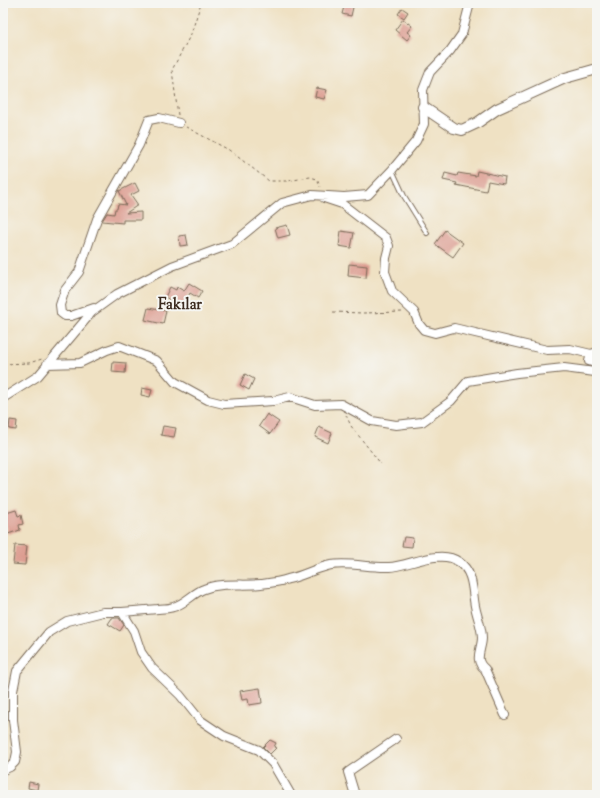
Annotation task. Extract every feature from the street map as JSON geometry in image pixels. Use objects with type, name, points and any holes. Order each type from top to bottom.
[{"type":"street","points":[[3,398],[38,376],[44,361],[92,312],[117,294],[172,266],[232,244],[282,203],[312,195],[344,197],[368,195],[392,170],[416,141],[424,124],[423,90],[430,72],[450,51],[462,34],[470,3]]},
{"type":"street","points":[[423,107],[454,128],[462,130],[477,123],[497,109],[565,78],[597,70]]},
{"type":"street","points":[[100,306],[71,316],[65,316],[61,313],[60,305],[65,290],[79,272],[97,219],[139,144],[149,120],[159,118],[179,123]]},
{"type":"street","points":[[312,195],[342,204],[386,238],[389,246],[385,272],[392,291],[414,312],[419,324],[424,330],[435,333],[454,328],[547,350],[570,349],[594,353],[589,361],[597,364]]},
{"type":"street","points":[[44,361],[80,363],[119,346],[157,361],[175,382],[208,400],[224,404],[290,397],[315,405],[341,404],[372,421],[396,425],[422,422],[451,401],[468,380],[564,368],[595,372],[597,369]]},
{"type":"street","points":[[3,770],[10,767],[15,762],[18,752],[13,720],[13,691],[17,671],[49,632],[67,621],[103,612],[122,612],[173,607],[204,589],[219,586],[261,584],[288,579],[316,569],[343,564],[389,567],[442,557],[453,558],[460,562],[465,567],[469,575],[473,589],[474,605],[482,639],[479,659],[482,666],[485,668],[505,716]]},
{"type":"street","points":[[122,612],[134,631],[141,652],[152,668],[180,695],[200,720],[224,736],[259,750],[273,764],[291,795]]},
{"type":"street","points":[[355,795],[348,772],[396,738]]},
{"type":"lane","points":[[392,170],[404,196],[426,233]]},
{"type":"path","points":[[201,3],[191,34],[172,70],[179,123],[230,150],[269,181],[288,181],[310,177],[317,179],[323,195]]},
{"type":"path","points":[[333,312],[414,312]]},
{"type":"path","points":[[3,364],[44,361]]},
{"type":"path","points":[[341,404],[352,426],[380,464]]},
{"type":"building","points":[[345,3],[354,3],[351,16],[342,14]]},
{"type":"building","points":[[402,8],[408,12],[404,18],[398,14]]},
{"type":"building","points":[[403,19],[412,26],[407,32],[411,35],[407,40],[395,30]]},
{"type":"building","points":[[317,88],[327,90],[324,99],[315,97]]},
{"type":"building","points":[[477,171],[505,177],[504,184],[488,181],[486,191],[456,185],[457,183],[443,180],[445,173],[457,176],[458,173],[476,176]]},
{"type":"building","points":[[135,183],[139,191],[131,195],[138,205],[126,213],[141,212],[141,220],[123,220],[123,223],[102,221],[107,213],[114,214],[118,204],[126,205],[119,191]]},
{"type":"building","points":[[287,225],[290,235],[278,238],[275,228]]},
{"type":"building","points":[[445,230],[463,243],[453,257],[435,244]]},
{"type":"building","points":[[341,231],[354,233],[351,248],[339,246]]},
{"type":"building","points":[[186,235],[188,245],[180,246],[179,236]]},
{"type":"building","points":[[349,264],[367,266],[366,278],[348,276]]},
{"type":"building","points":[[189,283],[202,291],[198,298],[190,293],[182,307],[169,301],[170,300],[165,297],[170,287],[176,290],[177,287],[184,291]]},
{"type":"building","points":[[148,308],[166,311],[163,324],[145,320]]},
{"type":"building","points":[[113,362],[126,363],[125,373],[112,372]]},
{"type":"building","points":[[245,374],[254,379],[249,390],[240,385]]},
{"type":"building","points":[[142,388],[152,390],[150,397],[141,395]]},
{"type":"building","points":[[267,414],[279,422],[270,434],[259,426]]},
{"type":"building","points":[[10,420],[17,421],[16,430],[9,429]]},
{"type":"building","points":[[163,426],[176,428],[174,437],[161,435]]},
{"type":"building","points":[[319,427],[332,433],[328,443],[315,437]]},
{"type":"building","points":[[16,510],[18,516],[21,515],[23,524],[19,525],[20,530],[8,534],[3,514]]},
{"type":"building","points":[[404,537],[413,538],[412,547],[402,546]]},
{"type":"building","points":[[15,545],[27,546],[25,565],[13,564]]},
{"type":"building","points":[[112,618],[119,618],[124,625],[120,631],[108,624]]},
{"type":"building","points":[[260,688],[262,703],[249,705],[248,699],[242,700],[240,691]]},
{"type":"building","points":[[270,740],[276,743],[274,747],[276,748],[270,754],[263,747]]},
{"type":"building","points":[[29,782],[38,784],[37,790],[28,788]]},
{"type":"district","name":"Fakılar","points":[[180,304]]}]
